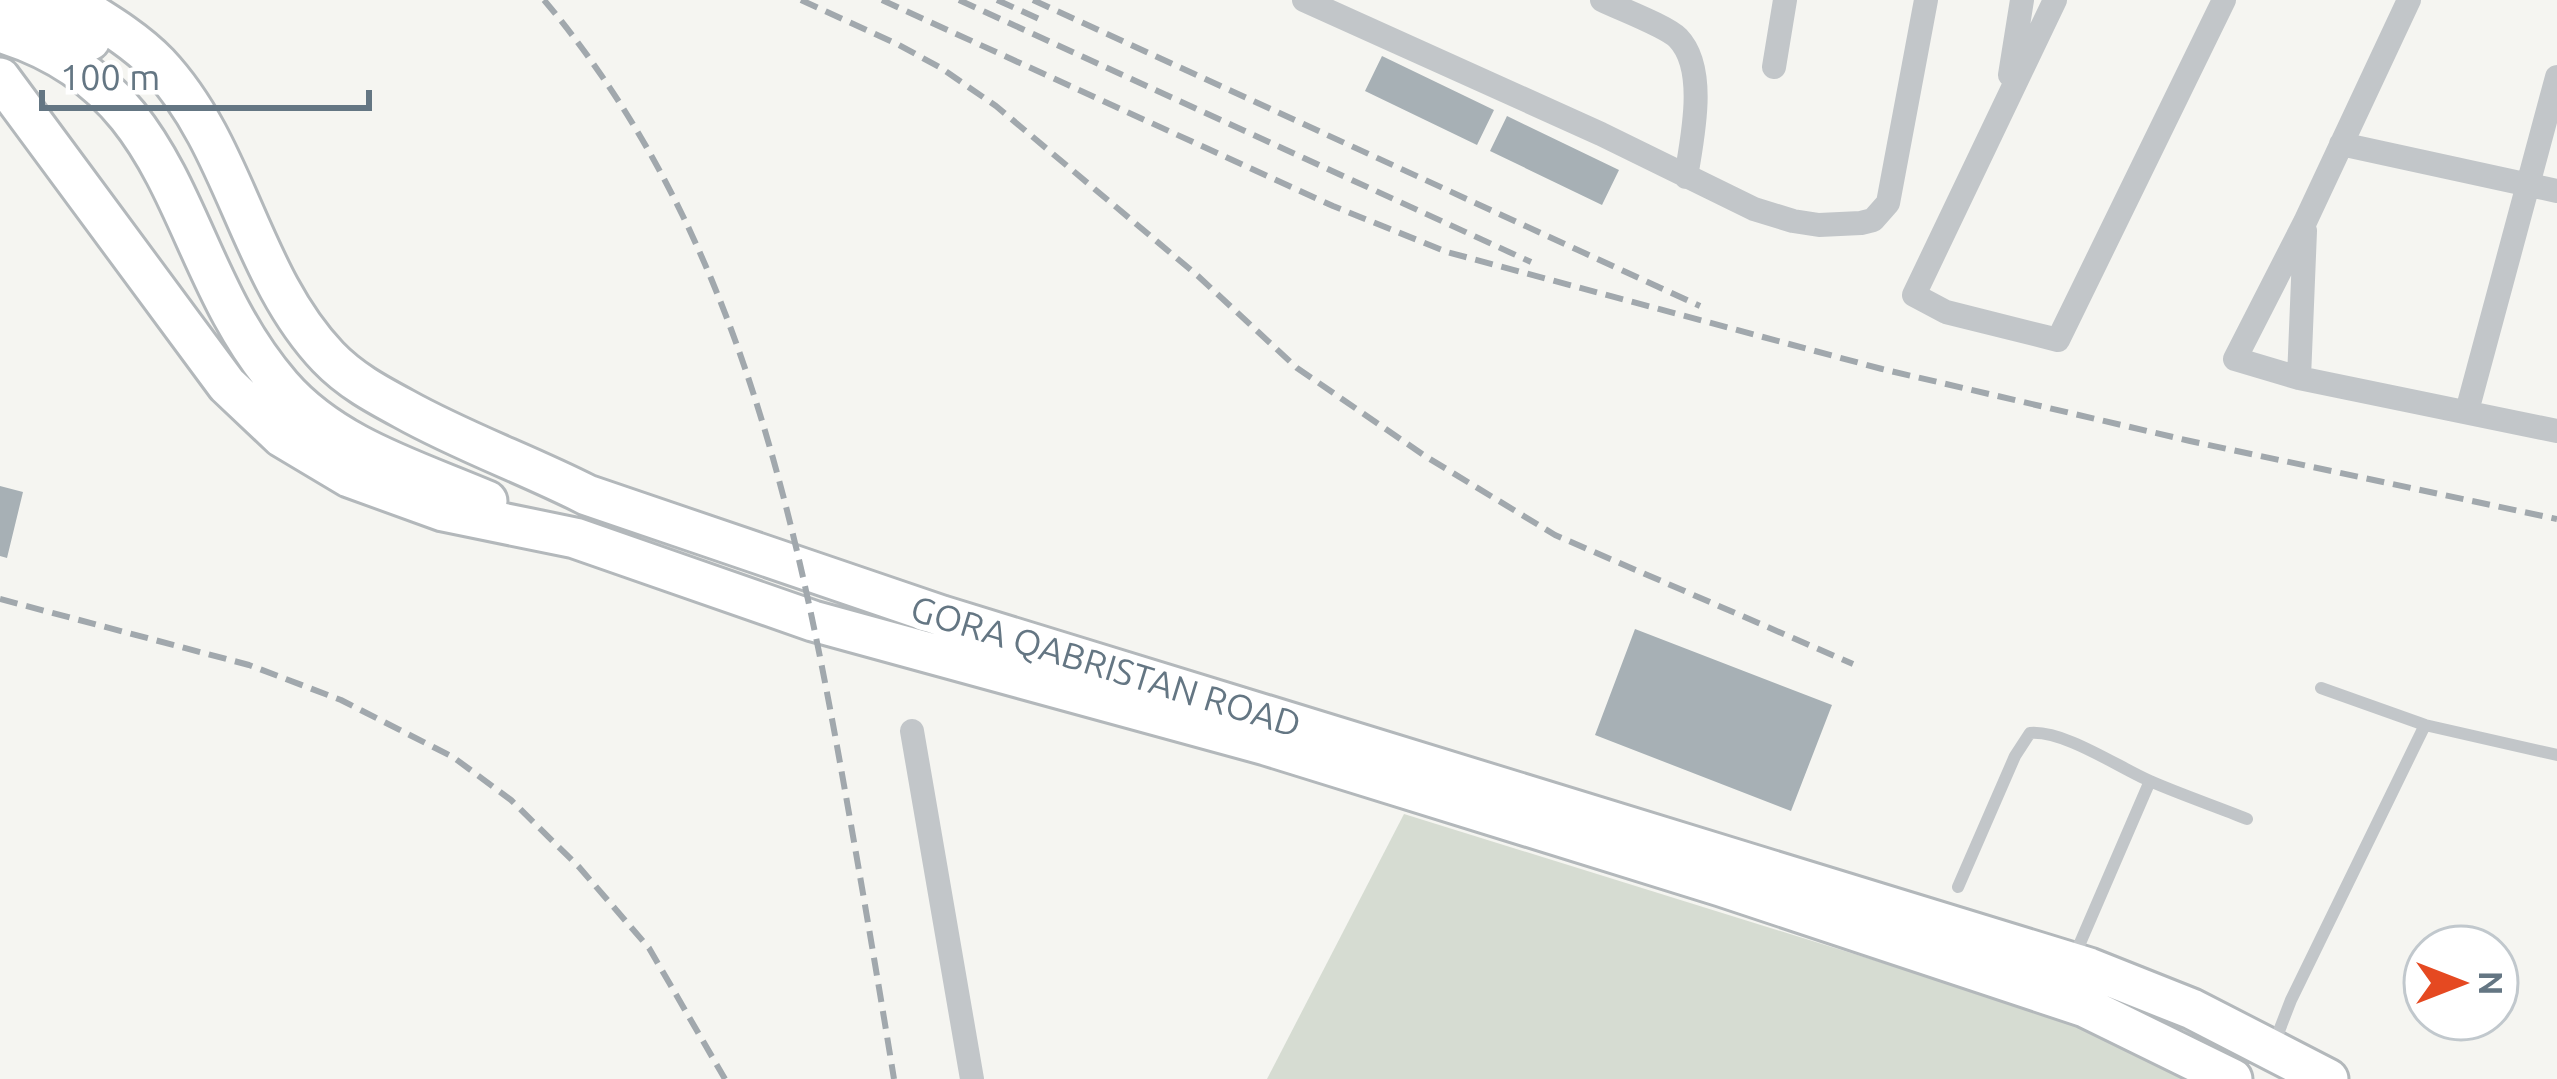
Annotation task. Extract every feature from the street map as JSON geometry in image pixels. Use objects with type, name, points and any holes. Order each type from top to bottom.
[{"type":"main road","points":[[15,0],[54,17],[95,44],[131,71],[164,108],[211,190],[269,325],[307,374],[358,415],[574,538]]},
{"type":"main road","name":"GORA QABRISTAN ROAD","points":[[69,0],[158,63],[187,102],[229,175],[274,278],[306,332],[358,383],[450,434],[586,495],[942,616],[2071,963],[2192,1009],[2328,1079]]},
{"type":"main road","points":[[0,32],[24,39],[75,67],[134,122],[152,147],[244,336],[291,397],[352,442],[388,461],[586,495]]},
{"type":"main road","name":"GORA QABRISTAN ROAD","points":[[0,78],[227,385],[282,437],[349,477],[443,511],[574,538],[813,622],[1266,745],[1721,886],[2085,1007],[2232,1079]]},
{"type":"street","points":[[1304,0],[1754,209],[1819,225],[1873,220],[1888,203],[1925,0]]},
{"type":"street","points":[[1602,0],[1677,36],[1691,58],[1695,118],[1686,177]]},
{"type":"street","points":[[1774,67],[1785,0]]},
{"type":"street","points":[[2005,107],[2022,0]]},
{"type":"street","points":[[2055,0],[1914,295],[1946,312],[2058,340],[2224,0]]},
{"type":"street","points":[[2409,0],[2235,359],[2299,378],[2557,431]]},
{"type":"street","points":[[2467,411],[2557,77]]},
{"type":"street","points":[[2342,144],[2557,191]]},
{"type":"street","points":[[2299,378],[2305,222]]},
{"type":"street","points":[[912,731],[972,1079]]},
{"type":"lane","points":[[2321,688],[2425,725],[2557,755]]},
{"type":"lane","points":[[2271,1050],[2425,725]]},
{"type":"lane","points":[[1958,887],[2015,756],[2030,733],[2064,740],[2247,819]]},
{"type":"lane","points":[[2071,963],[2150,781]]},
{"type":"shaded area","points":[[1404,814],[2076,1023],[2190,1079],[1267,1079]]},
{"type":"building","points":[[1382,56],[1494,110],[1477,145],[1365,91]]},
{"type":"building","points":[[1507,116],[1619,170],[1602,205],[1490,151]]},
{"type":"building","points":[[0,486],[23,492],[7,558],[0,556]]},
{"type":"building","points":[[1635,629],[1832,705],[1791,811],[1595,735]]},
{"type":"railway","points":[[544,0],[606,83],[659,169],[703,259],[740,353],[796,546],[818,646],[894,1079]]},
{"type":"railway","points":[[801,0],[899,45],[996,106],[1198,276],[1297,368],[1425,456],[1555,535],[1853,664]]},
{"type":"railway","points":[[882,0],[1333,206],[1447,252],[1882,369],[2557,519]]},
{"type":"railway","points":[[959,0],[1531,262]]},
{"type":"railway","points":[[997,0],[1046,22]]},
{"type":"railway","points":[[1033,0],[1700,306]]},
{"type":"railway","points":[[0,599],[249,665],[341,700],[453,757],[511,800],[579,867],[649,948],[725,1079]]}]
